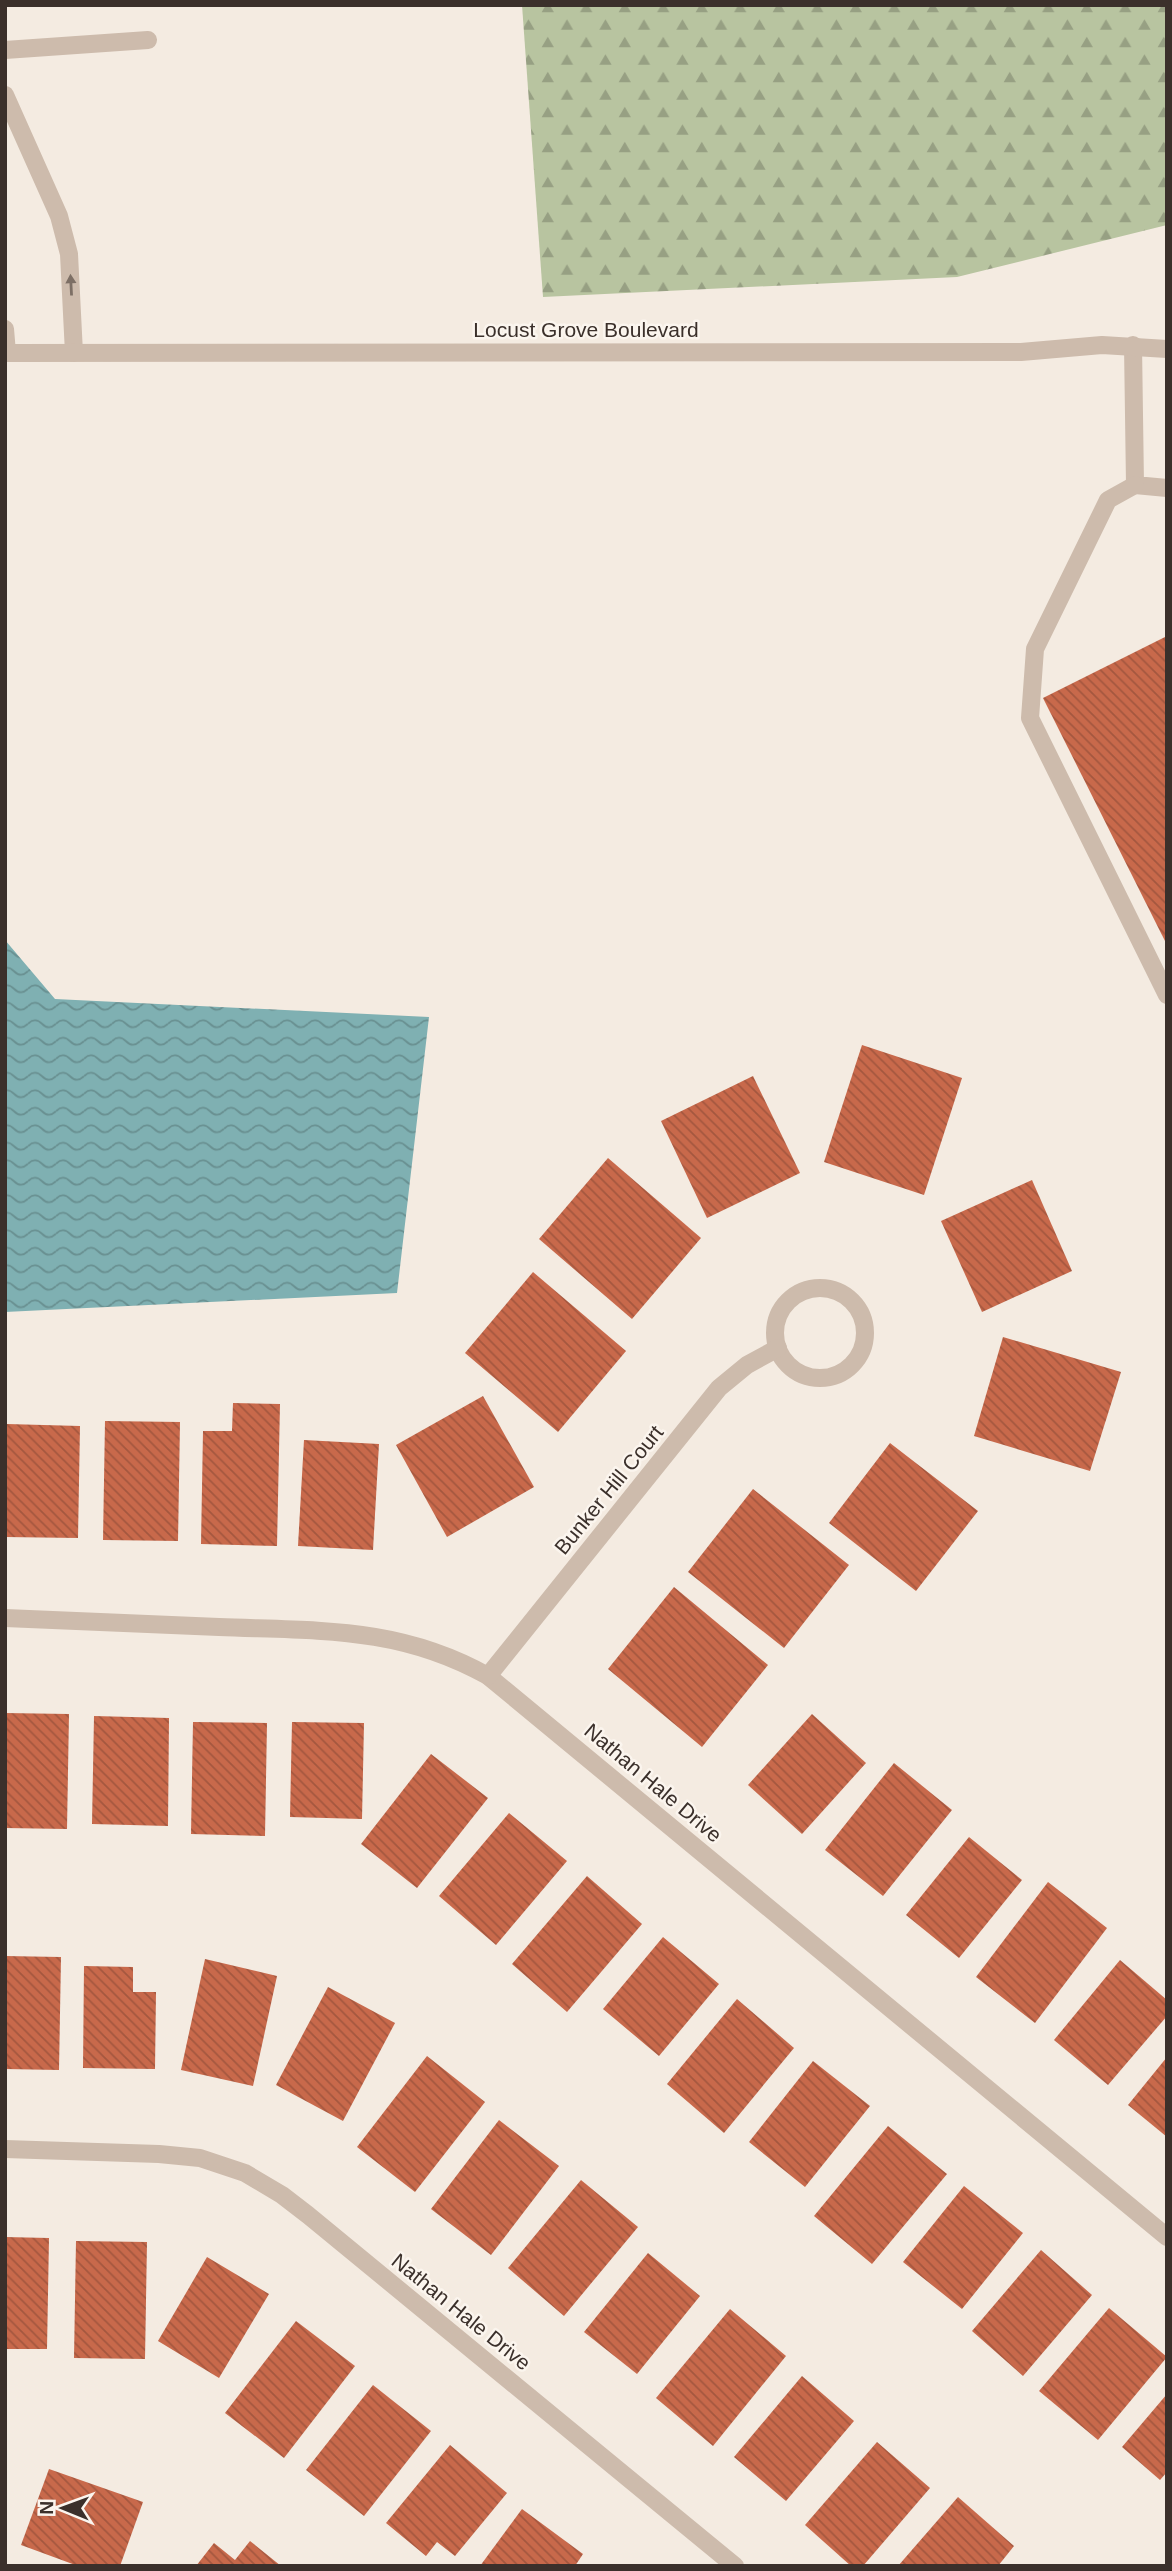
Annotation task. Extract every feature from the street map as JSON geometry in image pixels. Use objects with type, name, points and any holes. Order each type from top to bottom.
[{"type":"street","points":[[5,50],[148,40]]},
{"type":"street","points":[[5,95],[59,216],[69,254],[74,353]]},
{"type":"street","points":[[5,329],[6,353]]},
{"type":"street","name":"Locust Grove Boulevard","points":[[6,353],[1021,352],[1102,345],[1167,349]]},
{"type":"street","points":[[1133,345],[1135,485]]},
{"type":"street","points":[[1167,488],[1135,485],[1108,500],[1035,649],[1030,718],[1167,995]]},
{"type":"street","points":[[810,1289],[826,1289],[840,1293],[852,1302],[861,1314],[865,1329],[859,1357],[849,1368],[837,1375],[809,1377],[790,1366],[778,1348],[775,1334],[778,1319],[785,1306],[810,1289]]},
{"type":"street","name":"Bunker Hill Court","points":[[488,1676],[719,1388],[747,1365],[778,1348]]},
{"type":"street","name":"Nathan Hale Drive","points":[[5,1618],[367,1634],[428,1648],[467,1664],[488,1676],[1167,2237]]},
{"type":"street","name":"Nathan Hale Drive","points":[[5,2149],[191,2157],[232,2167],[264,2183],[308,2215],[735,2566]]},
{"type":"green space","points":[[522,5],[1167,5],[1167,225],[957,277],[543,297]]},
{"type":"water","points":[[5,940],[55,999],[429,1017],[397,1293],[5,1312]]},
{"type":"building","points":[[1167,636],[1167,945],[1043,698]]},
{"type":"building","points":[[862,1045],[962,1078],[924,1195],[824,1162]]},
{"type":"building","points":[[753,1076],[800,1173],[707,1218],[661,1121]]},
{"type":"building","points":[[608,1158],[701,1238],[632,1319],[539,1239]]},
{"type":"building","points":[[1032,1180],[1072,1271],[982,1312],[941,1221]]},
{"type":"building","points":[[533,1272],[626,1351],[558,1432],[465,1353]]},
{"type":"building","points":[[1003,1337],[1121,1372],[1090,1471],[974,1436]]},
{"type":"building","points":[[483,1396],[534,1487],[447,1537],[396,1445]]},
{"type":"building","points":[[233,1403],[280,1404],[277,1546],[201,1544],[203,1431],[232,1431]]},
{"type":"building","points":[[105,1421],[180,1422],[178,1541],[103,1540]]},
{"type":"building","points":[[7,1424],[80,1426],[78,1538],[5,1537]]},
{"type":"building","points":[[304,1440],[379,1444],[373,1550],[298,1546]]},
{"type":"building","points":[[890,1443],[978,1511],[916,1591],[829,1523]]},
{"type":"building","points":[[753,1489],[849,1565],[784,1648],[688,1572]]},
{"type":"building","points":[[674,1587],[768,1665],[702,1747],[608,1669]]},
{"type":"building","points":[[5,1713],[69,1714],[67,1829],[5,1828]]},
{"type":"building","points":[[812,1714],[866,1763],[802,1834],[748,1785]]},
{"type":"building","points":[[94,1716],[169,1718],[168,1826],[92,1824]]},
{"type":"building","points":[[193,1722],[267,1723],[265,1836],[191,1834]]},
{"type":"building","points":[[292,1722],[364,1723],[362,1819],[290,1817]]},
{"type":"building","points":[[431,1754],[488,1798],[417,1888],[361,1844]]},
{"type":"building","points":[[894,1763],[952,1810],[883,1896],[825,1850]]},
{"type":"building","points":[[509,1813],[567,1861],[496,1945],[439,1896]]},
{"type":"building","points":[[969,1837],[1022,1880],[959,1958],[906,1915]]},
{"type":"building","points":[[587,1876],[642,1924],[567,2012],[512,1964]]},
{"type":"building","points":[[1048,1882],[1107,1928],[1035,2023],[976,1977]]},
{"type":"building","points":[[663,1937],[719,1984],[659,2056],[603,2009]]},
{"type":"building","points":[[5,1956],[61,1957],[59,2070],[5,2069]]},
{"type":"building","points":[[205,1959],[277,1976],[253,2086],[181,2070]]},
{"type":"building","points":[[1120,1960],[1167,2000],[1167,2016],[1108,2085],[1054,2040]]},
{"type":"building","points":[[84,1966],[133,1967],[133,1992],[156,1992],[155,2069],[83,2068]]},
{"type":"building","points":[[328,1987],[395,2023],[343,2121],[276,2085]]},
{"type":"building","points":[[737,1999],[794,2048],[724,2133],[667,2084]]},
{"type":"building","points":[[427,2056],[485,2102],[415,2192],[357,2147]]},
{"type":"building","points":[[1167,2057],[1167,2137],[1128,2105]]},
{"type":"building","points":[[813,2061],[870,2106],[805,2187],[749,2142]]},
{"type":"building","points":[[499,2120],[559,2166],[491,2255],[431,2209]]},
{"type":"building","points":[[888,2126],[947,2174],[872,2264],[814,2216]]},
{"type":"building","points":[[581,2180],[638,2227],[564,2316],[508,2268]]},
{"type":"building","points":[[964,2186],[1023,2233],[962,2309],[903,2262]]},
{"type":"building","points":[[5,2237],[49,2238],[47,2349],[5,2349]]},
{"type":"building","points":[[76,2241],[147,2242],[145,2359],[74,2358]]},
{"type":"building","points":[[1041,2250],[1092,2295],[1023,2376],[972,2331]]},
{"type":"building","points":[[648,2253],[700,2296],[637,2374],[584,2332]]},
{"type":"building","points":[[207,2257],[269,2294],[219,2378],[158,2341]]},
{"type":"building","points":[[1109,2308],[1167,2357],[1098,2440],[1039,2391]]},
{"type":"building","points":[[730,2309],[786,2356],[713,2446],[656,2398]]},
{"type":"building","points":[[296,2321],[355,2366],[284,2458],[225,2413]]},
{"type":"building","points":[[802,2376],[854,2421],[786,2501],[734,2457]]},
{"type":"building","points":[[373,2385],[431,2431],[364,2516],[306,2470]]},
{"type":"building","points":[[1167,2394],[1167,2472],[1160,2480],[1122,2447]]},
{"type":"building","points":[[877,2442],[930,2488],[863,2566],[851,2566],[805,2525]]},
{"type":"building","points":[[450,2445],[507,2493],[455,2556],[437,2542],[426,2556],[386,2523]]},
{"type":"building","points":[[49,2469],[143,2502],[120,2566],[78,2566],[21,2545]]},
{"type":"building","points":[[958,2497],[1014,2546],[998,2566],[898,2566]]},
{"type":"building","points":[[522,2509],[583,2554],[575,2566],[480,2566]]},
{"type":"building","points":[[250,2541],[281,2566],[196,2566],[214,2543],[235,2560]]}]
